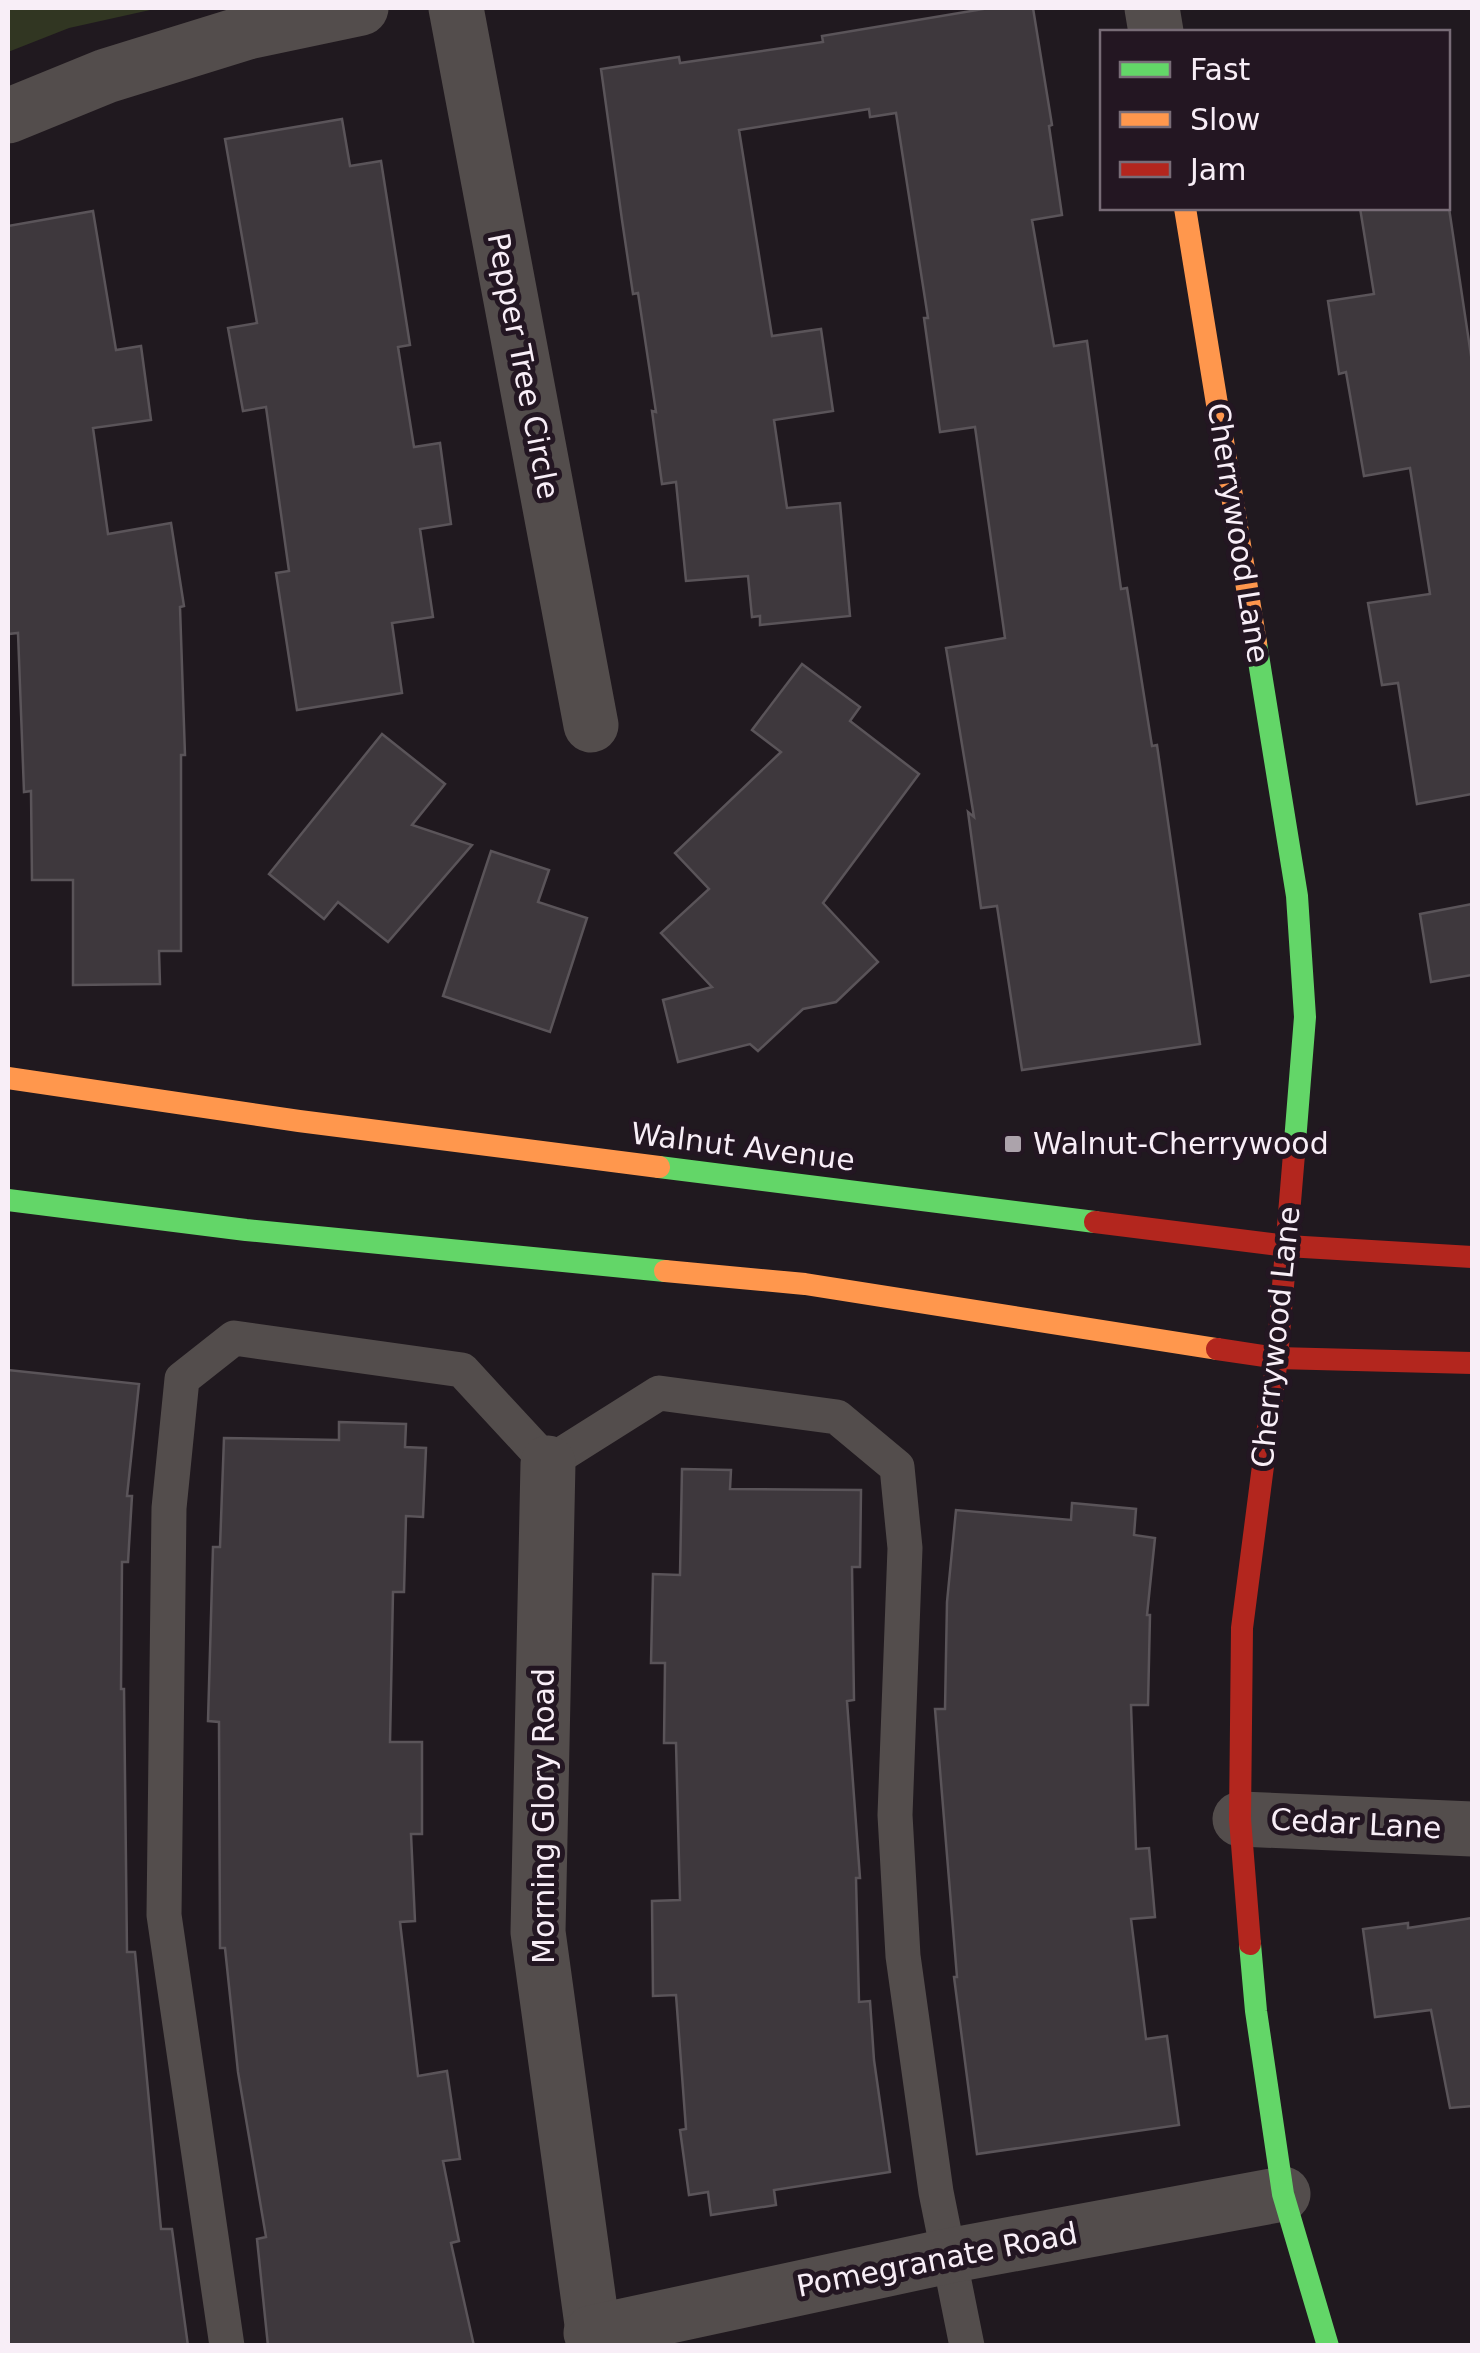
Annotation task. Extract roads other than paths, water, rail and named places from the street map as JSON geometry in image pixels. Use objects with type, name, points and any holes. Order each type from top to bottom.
[{"type":"main road","name":"Cherrywood Lane","points":[[1185,210],[1296,896],[1305,1017],[1277,1358],[1242,1628],[1240,1819],[1256,2011],[1283,2194],[1328,2346]]},
{"type":"main road","name":"Walnut Avenue","points":[[8,1078],[299,1121],[1287,1246],[1472,1257]]},
{"type":"main road","points":[[8,1200],[246,1230],[805,1284],[1277,1358],[1472,1364]]},
{"type":"street","points":[[8,116],[106,76],[248,32],[361,8]]},
{"type":"street","name":"Pepper Tree Circle","points":[[456,8],[590,725]]},
{"type":"street","name":"Morning Glory Road","points":[[548,1463],[538,1932],[593,2339]]},
{"type":"street","name":"Cedar Lane","points":[[1240,1819],[1472,1829]]},
{"type":"street","name":"Pomegranate Road","points":[[593,2339],[948,2256],[1283,2194]]},
{"type":"lane","points":[[227,2346],[164,1915],[169,1508],[182,1379],[234,1338],[462,1370],[548,1463],[659,1392],[837,1417],[897,1467],[905,1548],[894,1815],[903,1956],[936,2192],[968,2346]]},
{"type":"place","name":"Walnut-Cherrywood","points":[[1013,1144]]}]
